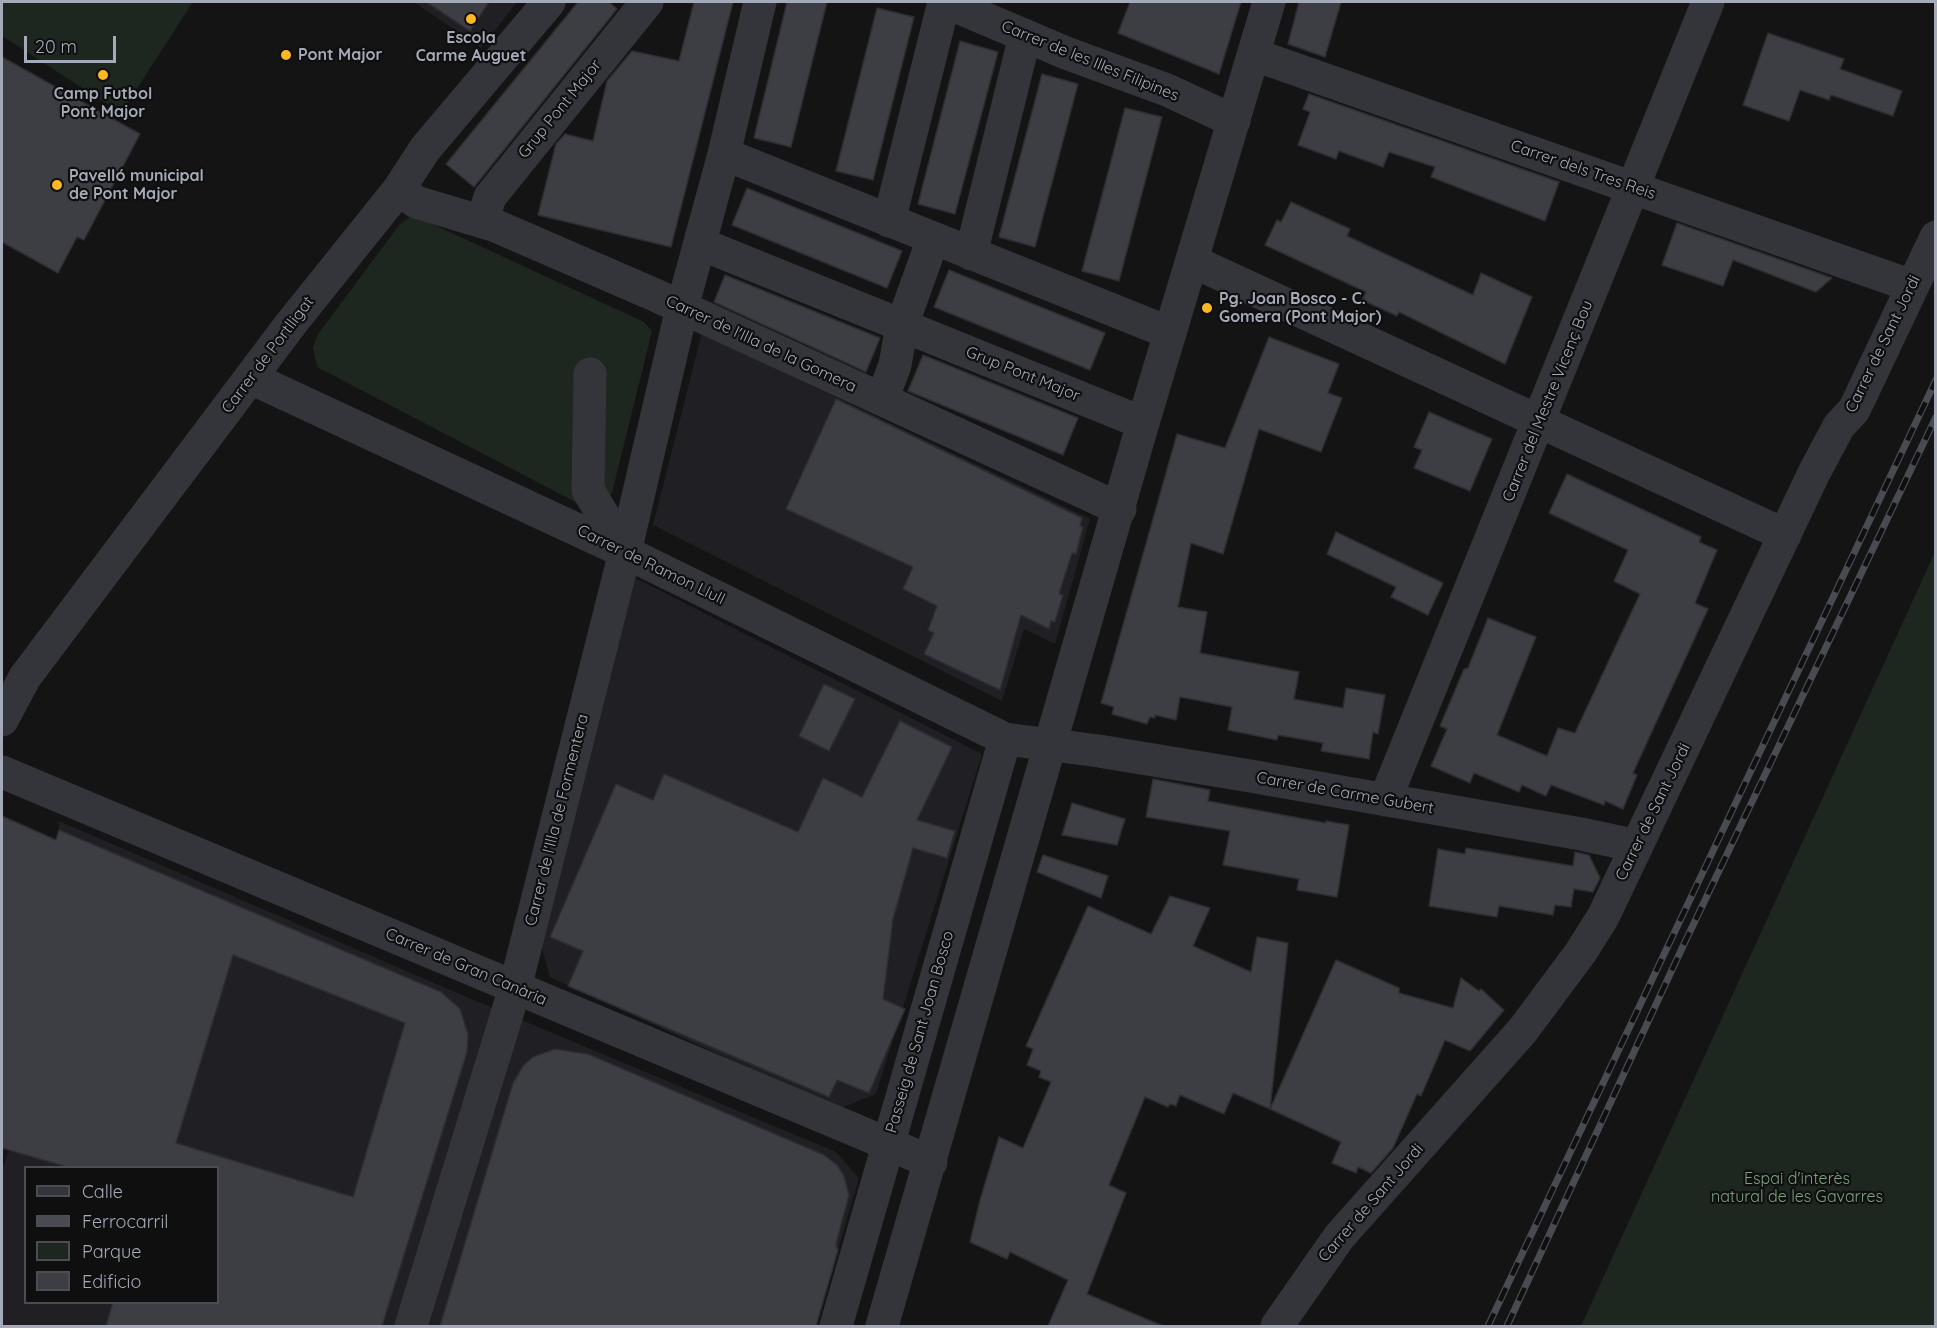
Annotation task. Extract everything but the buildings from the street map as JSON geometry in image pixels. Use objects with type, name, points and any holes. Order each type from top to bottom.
[{"type":"street","name":"Carrer de Portlligat","points":[[2,720],[25,677],[251,378],[399,189],[425,149],[549,2]]},
{"type":"street","name":"Grup Pont Major","points":[[482,221],[490,197],[647,2]]},
{"type":"street","points":[[681,308],[701,244],[760,2]]},
{"type":"street","points":[[889,221],[945,2]]},
{"type":"street","name":"Carrer de les Illes Filipines","points":[[945,2],[1025,36],[1167,90],[1234,121]]},
{"type":"street","points":[[882,1326],[1143,423],[1269,2]]},
{"type":"street","name":"Carrer del Mestre Vicenç Bou","points":[[1385,800],[1708,2]]},
{"type":"street","points":[[971,254],[1025,36]]},
{"type":"street","name":"Carrer dels Tres Reis","points":[[1255,54],[1912,286]]},
{"type":"street","points":[[724,154],[1170,333]]},
{"type":"street","name":"Carrer de l'Illa de la Gomera","points":[[399,189],[416,202],[482,221],[681,308],[1120,509]]},
{"type":"street","name":"Carrer de Sant Jordi","points":[[1277,1326],[1339,1237],[1523,1030],[1581,952],[1603,917],[1785,535],[1839,426],[1854,410],[1935,237]]},
{"type":"street","points":[[882,399],[895,365],[902,324],[933,239]]},
{"type":"street","name":"Grup Pont Major","points":[[701,244],[1143,423]]},
{"type":"street","points":[[1192,261],[1785,535]]},
{"type":"street","name":"Carrer de l'Illa de Formentera","points":[[411,1326],[515,988],[624,552],[681,308]]},
{"type":"street","points":[[590,374],[588,490],[624,552]]},
{"type":"street","name":"Carrer de Ramon Llull","points":[[251,378],[624,552],[1005,739],[1051,744]]},
{"type":"street","name":"Passeig de Sant Joan Bosco","points":[[836,1326],[1005,739]]},
{"type":"street","name":"Carrer de Carme Gubert","points":[[1051,744],[1581,834],[1637,846]]},
{"type":"street","name":"Carrer de Gran Canària","points":[[2,772],[931,1162]]},
{"type":"shaded area","name":"Escola Carme Auguet","points":[[414,2],[517,2],[481,48]]},
{"type":"shaded area","points":[[702,333],[1090,519],[1055,644],[1024,629],[1002,701],[653,525]]},
{"type":"shaded area","points":[[633,577],[982,754],[876,1094],[838,1109],[550,977],[540,941]]},
{"type":"shaded area","points":[[59,821],[455,992],[836,1152],[859,1178],[816,1326],[2,1326],[2,1171],[9,1150],[2,1147],[2,1018],[59,830]]},
{"type":"green space","name":"Camp Futbol Pont Major","points":[[2,2],[193,2],[121,113],[2,36]]},
{"type":"green space","points":[[413,215],[644,322],[652,331],[612,493],[601,506],[583,506],[317,367],[313,347],[318,334],[400,224]]},
{"type":"green space","name":"Espai d'interès natural de les Gavarres","points":[[1935,552],[1935,1326],[1581,1326]]},
{"type":"railway","points":[[1488,1326],[1936,380]]},
{"type":"railway","points":[[1507,1326],[1684,944],[1936,417]]},
{"type":"place","name":"Escola Carme Auguet","points":[[471,19]]},
{"type":"place","name":"Pont Major","points":[[286,55]]},
{"type":"place","name":"Camp Futbol Pont Major","points":[[103,75]]},
{"type":"place","name":"Pavelló municipal de Pont Major","points":[[57,185]]},
{"type":"place","name":"Pg. Joan Bosco - C. Gomera (Pont Major)","points":[[1207,308]]}]
